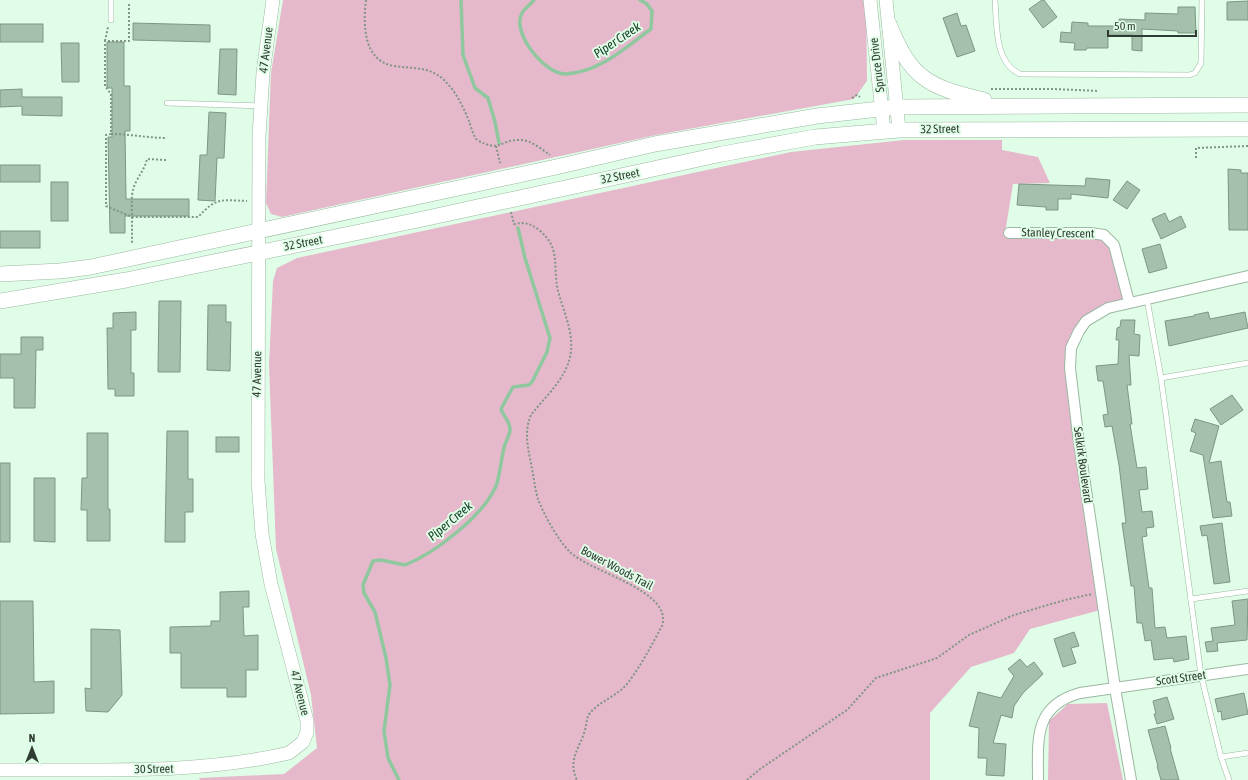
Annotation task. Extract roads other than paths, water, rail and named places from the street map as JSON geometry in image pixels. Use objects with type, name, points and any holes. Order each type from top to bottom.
[{"type":"main road","points":[[889,24],[904,58],[922,78],[952,93],[1006,106]]},
{"type":"main road","name":"32 Street","points":[[0,274],[39,273],[91,267],[655,144],[817,116],[889,108],[1248,105]]},
{"type":"main road","name":"32 Street","points":[[0,301],[126,280],[418,220],[578,184],[770,144],[899,130],[1248,129]]},
{"type":"street","name":"47 Avenue","points":[[273,0],[266,42],[260,106],[257,426],[260,515],[270,584],[307,721],[307,732],[303,742]]},
{"type":"street","name":"Spruce Drive","points":[[870,0],[889,108],[899,130]]},
{"type":"street","name":"Spruce Drive","points":[[884,131],[889,108],[889,24],[886,0]]},
{"type":"street","name":"Stanley Crescent","points":[[1009,233],[1091,233],[1104,235],[1114,245],[1129,302]]},
{"type":"street","name":"Selkirk Boulevard","points":[[1131,780],[1115,688],[1078,435],[1070,358],[1074,340],[1086,321],[1108,308],[1248,276]]},
{"type":"street","name":"Scott Street","points":[[1038,780],[1038,740],[1043,720],[1048,712],[1062,700],[1071,696],[1115,688],[1248,668]]},
{"type":"street","name":"30 Street","points":[[0,770],[58,775],[213,765],[289,753],[303,742]]},
{"type":"lane","points":[[111,0],[111,20]]},
{"type":"lane","points":[[995,0],[1000,50],[1008,66],[1015,72],[1020,74],[1105,75],[1189,75],[1195,72],[1201,63],[1202,0]]},
{"type":"lane","points":[[167,103],[260,106]]},
{"type":"lane","points":[[1147,298],[1161,378],[1178,513],[1192,599],[1201,675],[1221,757],[1229,780]]},
{"type":"lane","points":[[1161,378],[1248,363]]},
{"type":"lane","points":[[1192,599],[1248,591]]},
{"type":"lane","points":[[1221,757],[1248,753]]},
{"type":"waterway","name":"Piper Creek","points":[[461,0],[463,55],[475,88],[488,98],[499,143]]},
{"type":"waterway","name":"Piper Creek","points":[[534,0],[523,11],[520,21],[521,31],[525,41],[532,51],[548,67],[565,74],[577,73],[601,64],[622,51],[651,29],[652,11],[647,4],[640,0]]},
{"type":"waterway","name":"Piper Creek","points":[[399,780],[388,758],[384,731],[390,685],[386,658],[375,612],[364,593],[363,585],[373,561],[381,560],[405,565],[444,543],[481,509],[490,498],[496,486],[510,431],[508,422],[501,409],[513,387],[529,385],[532,382],[547,352],[550,338],[525,258],[518,228]]}]
